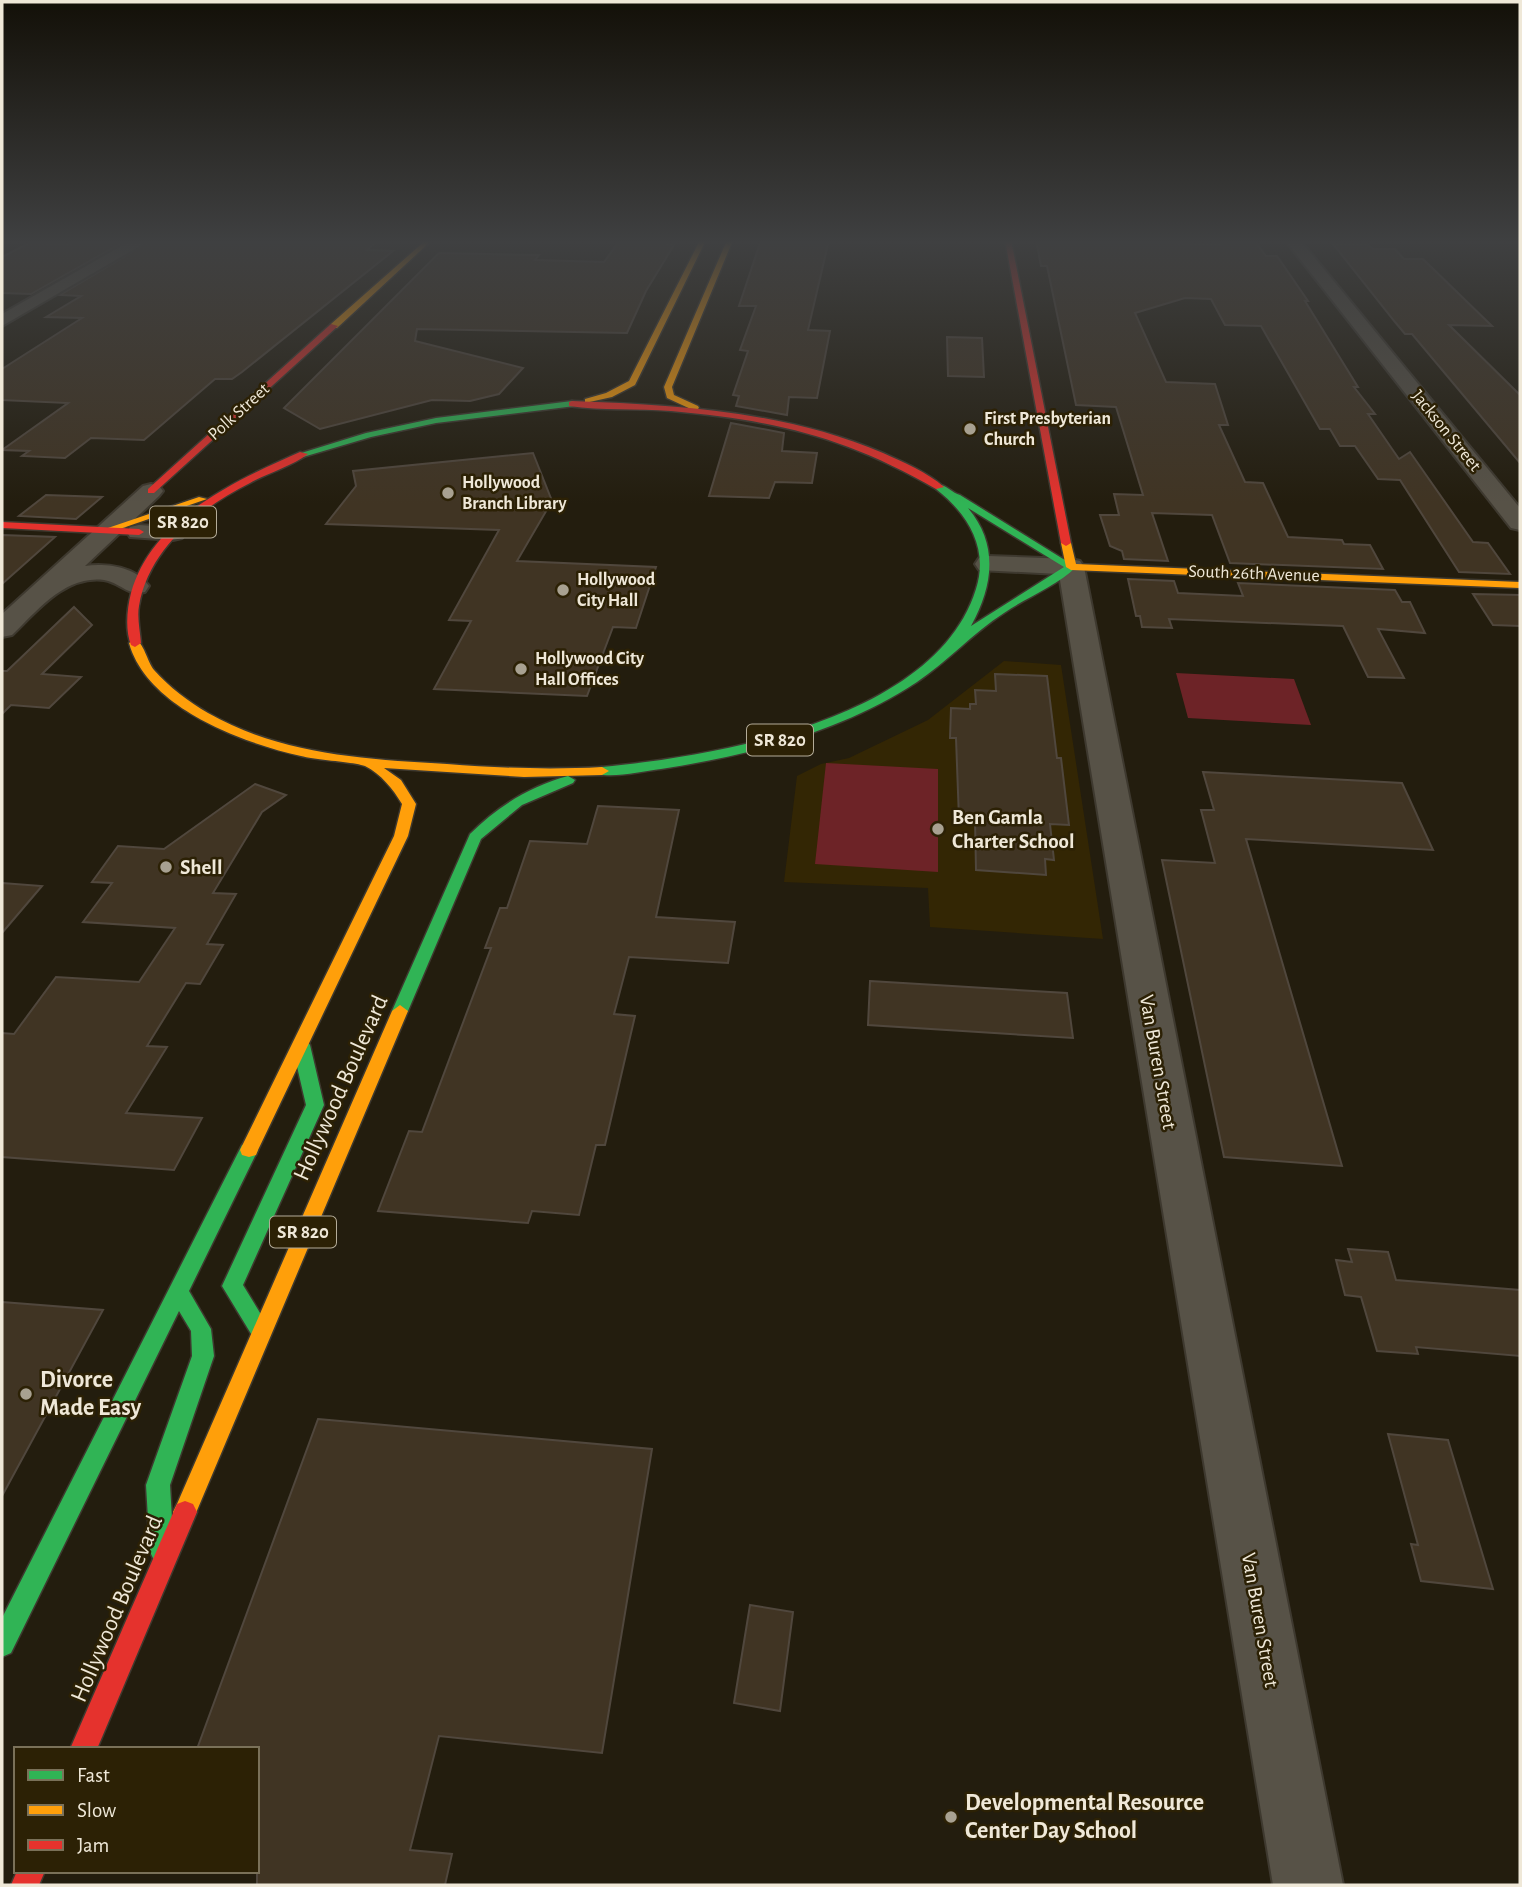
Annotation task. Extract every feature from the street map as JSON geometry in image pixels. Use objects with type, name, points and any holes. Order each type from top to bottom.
[{"type":"main road","name":"Polk Street","points":[[151,491],[331,328]]},
{"type":"main road","name":"SR 820","points":[[139,580],[173,533],[198,510],[229,489],[302,455],[375,431],[454,415],[572,404],[610,396],[632,383],[659,328]]},
{"type":"main road","points":[[693,328],[668,387],[670,396],[695,408]]},
{"type":"main road","name":"Van Buren Street","points":[[1025,328],[1071,567]]},
{"type":"main road","points":[[572,404],[695,408],[736,412],[811,427],[889,457],[1071,567],[999,611],[952,646]]},
{"type":"main road","points":[[2,526],[107,530],[141,526],[229,489]]},
{"type":"main road","points":[[151,491],[141,526],[139,580],[131,628],[138,650],[153,675],[178,699],[204,717],[256,740],[305,756],[370,764],[506,773],[587,774]]},
{"type":"main road","points":[[957,497],[983,538],[988,564]]},
{"type":"main road","name":"SR 820","points":[[587,774],[676,766],[751,750],[874,703],[912,681],[952,646],[975,606],[988,564]]},
{"type":"main road","name":"South 26th Avenue","points":[[1071,567],[1520,585]]},
{"type":"main road","points":[[2,1644],[301,1045],[401,836],[409,804],[396,783],[370,764]]},
{"type":"main road","name":"Hollywood Boulevard","points":[[84,1747],[260,1331],[475,837],[497,812],[533,792],[587,774]]},
{"type":"main road","points":[[260,1331],[232,1286],[315,1105],[301,1045]]},
{"type":"main road","points":[[163,1561],[158,1485],[203,1356],[201,1329],[177,1290]]},
{"type":"street","name":"Jackson Street","points":[[1363,328],[1520,523]]},
{"type":"street","name":"Polk Street","points":[[2,629],[151,491]]},
{"type":"street","points":[[141,526],[173,533]]},
{"type":"street","name":"South 26th Avenue","points":[[988,564],[1071,567]]},
{"type":"street","name":"Van Buren Street","points":[[1071,567],[1308,1885]]},
{"type":"street","name":"Polk Street","points":[[49,585],[70,577],[96,572],[139,580]]},
{"type":"shaded area","name":"Ben Gamla Charter School","points":[[1004,661],[1061,665],[1103,939],[930,927],[928,888],[784,882],[797,776],[821,764],[849,758],[928,720]]},
{"type":"shaded area","points":[[1176,673],[1294,679],[1311,725],[1188,718]]},
{"type":"shaded area","points":[[826,763],[938,769],[938,872],[815,864]]},
{"type":"building","points":[[66,328],[297,328],[232,379],[215,379],[144,440],[91,438],[65,458],[22,456],[29,451],[2,450],[68,403],[2,400],[2,369]]},
{"type":"building","points":[[364,328],[629,328],[627,333],[417,329],[415,341],[523,368],[499,394],[470,401],[432,400],[320,429],[284,408]]},
{"type":"building","points":[[748,328],[808,328],[830,331],[817,398],[789,397],[787,415],[736,406],[739,396],[733,395],[748,351],[740,350]]},
{"type":"building","points":[[1060,328],[1142,328],[1166,382],[1215,384],[1228,425],[1219,425],[1245,482],[1263,483],[1288,537],[1342,540],[1344,544],[1370,545],[1383,569],[1230,563],[1212,515],[1152,513],[1168,561],[1124,559],[1122,551],[1110,546],[1100,515],[1119,515],[1114,494],[1143,495],[1116,407],[1076,405]]},
{"type":"building","points":[[1262,328],[1322,328],[1358,387],[1354,387],[1375,414],[1368,414],[1399,459],[1410,452],[1473,542],[1488,543],[1510,574],[1459,572],[1400,480],[1378,479],[1355,446],[1340,446],[1330,429],[1320,429]]},
{"type":"building","points":[[1400,328],[1452,328],[1520,395],[1520,463],[1412,334],[1405,334]]},
{"type":"building","points":[[947,337],[982,338],[984,377],[948,376]]},
{"type":"building","points":[[731,423],[784,433],[782,451],[817,453],[812,483],[775,482],[769,498],[709,496]]},
{"type":"building","points":[[533,453],[552,501],[517,561],[656,567],[636,628],[613,627],[587,696],[434,689],[471,621],[449,620],[499,530],[326,524],[356,486],[353,471]]},
{"type":"building","points":[[46,495],[102,497],[76,519],[19,516]]},
{"type":"building","points":[[2,535],[55,537],[2,584]]},
{"type":"building","points":[[1128,579],[1174,581],[1178,593],[1243,596],[1238,583],[1395,590],[1402,602],[1410,602],[1425,633],[1378,629],[1404,678],[1368,677],[1343,626],[1169,619],[1172,628],[1142,627],[1140,616],[1136,616]]},
{"type":"building","points":[[1473,594],[1520,595],[1520,626],[1493,625]]},
{"type":"building","points":[[74,607],[92,625],[42,674],[81,677],[49,708],[11,705],[2,714],[2,671],[7,671]]},
{"type":"building","points":[[995,674],[1047,676],[1069,825],[1050,824],[1054,860],[1045,859],[1046,875],[976,870],[975,820],[959,819],[956,738],[950,738],[951,708],[970,709],[970,704],[976,704],[975,690],[996,691]]},
{"type":"building","points":[[1203,772],[1402,783],[1433,850],[1246,839],[1342,1166],[1224,1157],[1162,860],[1215,863],[1201,810],[1214,810]]},
{"type":"building","points":[[255,784],[286,795],[262,812],[213,893],[236,894],[207,944],[223,945],[200,984],[186,983],[147,1046],[167,1047],[126,1113],[202,1118],[174,1170],[2,1157],[2,1033],[14,1034],[56,977],[139,982],[175,928],[83,922],[112,883],[92,882],[118,846],[164,849]]},
{"type":"building","points":[[598,806],[679,810],[656,917],[735,922],[728,963],[629,957],[614,1014],[635,1016],[605,1145],[596,1145],[579,1215],[532,1211],[528,1223],[378,1211],[409,1131],[422,1132],[491,948],[485,948],[500,908],[507,908],[530,841],[587,844]]},
{"type":"building","points":[[2,883],[42,886],[2,933]]},
{"type":"building","points":[[870,981],[1067,993],[1073,1038],[868,1025]]},
{"type":"building","points":[[1348,1249],[1388,1252],[1396,1280],[1520,1290],[1520,1356],[1416,1347],[1418,1354],[1377,1351],[1361,1297],[1345,1295],[1336,1260],[1352,1262]]},
{"type":"building","points":[[2,1302],[103,1310],[2,1496]]},
{"type":"building","points":[[318,1419],[652,1449],[602,1753],[439,1736],[410,1850],[452,1854],[445,1885],[257,1885],[259,1747],[198,1747]]},
{"type":"building","points":[[1388,1434],[1448,1440],[1493,1589],[1421,1581],[1411,1544],[1418,1545]]},
{"type":"building","points":[[750,1605],[793,1612],[780,1711],[734,1703]]},
{"type":"traffic: fast","points":[[303,454],[402,427],[503,411],[572,404]]},
{"type":"traffic: fast","points":[[602,771],[689,760],[785,738],[875,702],[914,678],[947,651],[960,636],[974,609],[986,567],[982,540],[976,527],[960,505],[939,487]]},
{"type":"traffic: fast","points":[[952,646],[999,611],[1071,567],[957,497]]},
{"type":"traffic: fast","points":[[400,1011],[475,837],[517,803],[568,780]]},
{"type":"traffic: fast","points":[[260,1331],[232,1286],[315,1105],[301,1045]]},
{"type":"traffic: fast","points":[[2,1644],[249,1150]]},
{"type":"traffic: fast","points":[[162,1552],[158,1485],[203,1356],[201,1329],[177,1290]]},
{"type":"traffic: slow","points":[[588,401],[609,395],[632,383],[659,328]]},
{"type":"traffic: slow","points":[[693,328],[668,387],[670,396],[695,408]]},
{"type":"traffic: slow","points":[[107,530],[202,499]]},
{"type":"traffic: slow","points":[[1066,543],[1071,567],[1520,585]]},
{"type":"traffic: slow","points":[[135,643],[145,665],[172,694],[202,715],[268,744],[303,753],[374,763],[485,771],[602,771]]},
{"type":"traffic: slow","points":[[249,1150],[401,836],[409,804],[396,783],[370,764]]},
{"type":"traffic: slow","points":[[185,1512],[400,1011]]},
{"type":"traffic: jam","points":[[151,491],[332,328]]},
{"type":"traffic: jam","points":[[1025,328],[1066,543]]},
{"type":"traffic: jam","points":[[572,404],[715,412],[808,429],[897,463],[939,487]]},
{"type":"traffic: jam","points":[[135,643],[133,608],[141,576],[159,548],[183,523],[211,502],[242,483],[303,454]]},
{"type":"traffic: jam","points":[[2,525],[139,532]]},
{"type":"traffic: jam","points":[[84,1747],[185,1512]]},
{"type":"traffic: jam","points":[[25,1885],[30,1873]]},
{"type":"place","name":"First Presbyterian Church","points":[[970,429]]},
{"type":"place","name":"Hollywood Branch Library","points":[[448,493]]},
{"type":"place","name":"Hollywood City Hall","points":[[563,590]]},
{"type":"place","name":"Hollywood City Hall Offices","points":[[521,669]]},
{"type":"place","name":"Ben Gamla Charter School","points":[[938,829]]},
{"type":"place","name":"Shell","points":[[166,867]]},
{"type":"place","name":"Divorce Made Easy","points":[[26,1394]]},
{"type":"place","name":"Developmental Resource Center Day School","points":[[951,1817]]}]
